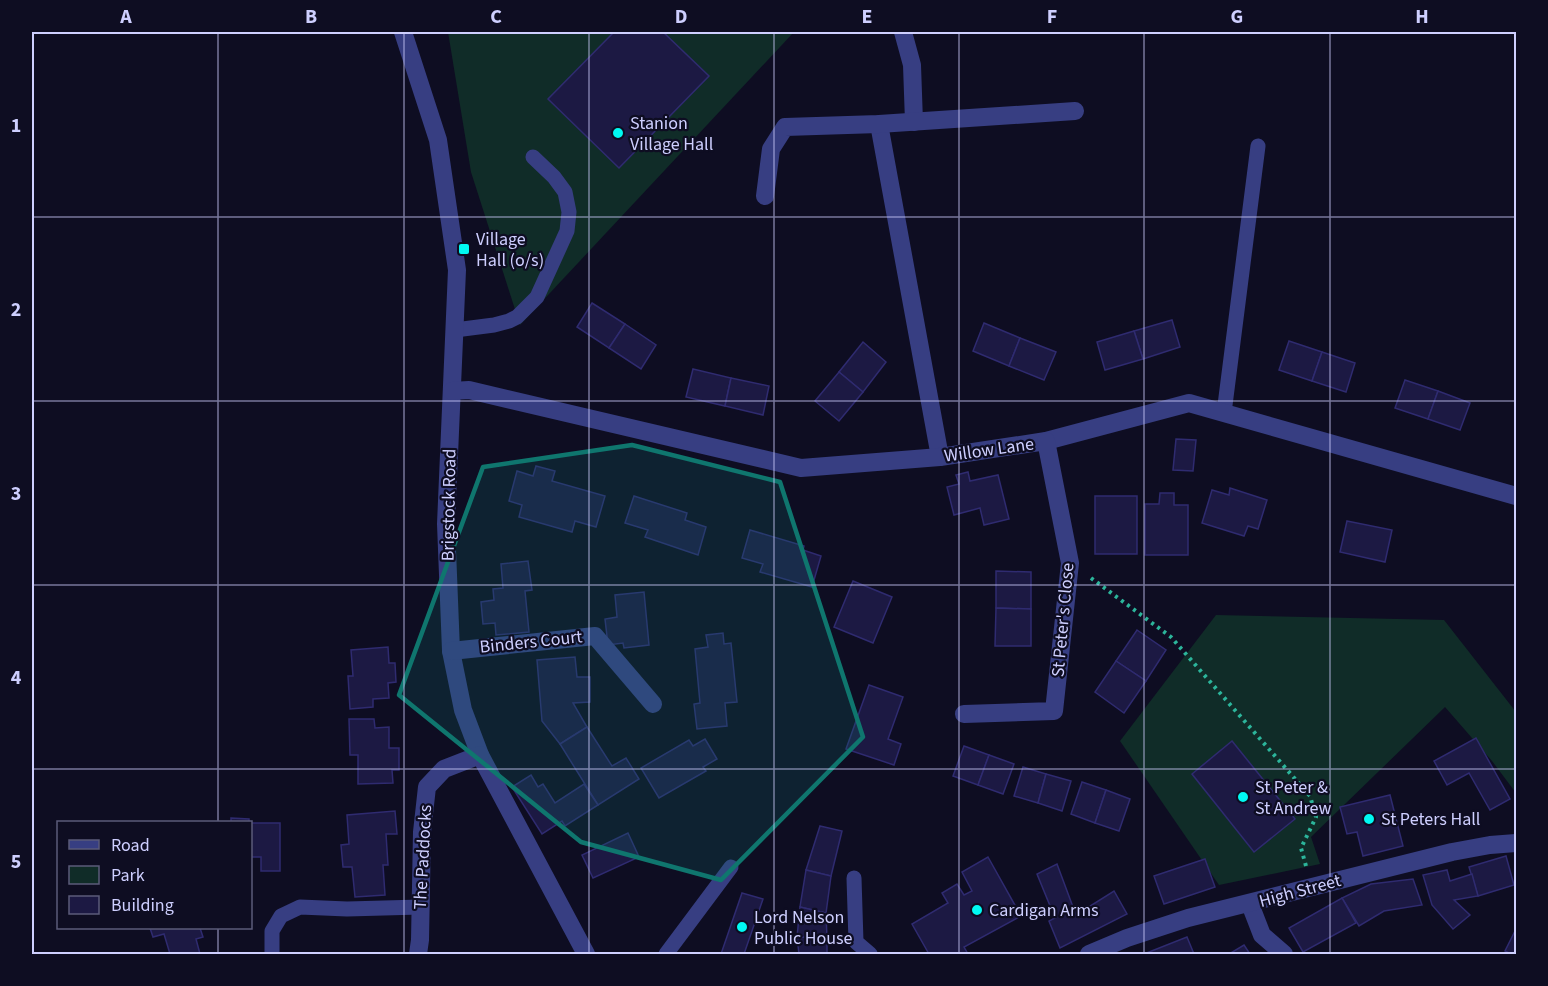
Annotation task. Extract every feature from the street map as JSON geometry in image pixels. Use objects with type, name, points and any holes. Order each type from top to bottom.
[{"type":"street","name":"Brigstock Road","points":[[403,32],[438,140],[457,270],[446,524],[451,651],[463,710],[480,754],[586,954]]},
{"type":"street","points":[[903,32],[912,65],[914,122]]},
{"type":"street","points":[[765,196],[771,149],[785,128],[1075,111]]},
{"type":"street","points":[[879,124],[940,457]]},
{"type":"street","name":"Willow Lane","points":[[452,391],[469,390],[801,468],[940,457],[1046,441],[1189,403],[1516,496]]},
{"type":"street","name":"St Peter's Close","points":[[964,714],[1054,711],[1070,563],[1046,441]]},
{"type":"street","name":"Binders Court","points":[[451,651],[595,636],[653,704]]},
{"type":"street","name":"The Paddocks","points":[[418,954],[422,832],[427,788],[444,769],[480,754]]},
{"type":"street","name":"High Street","points":[[1089,954],[1178,921],[1452,852],[1516,843]]},
{"type":"street","points":[[1250,904],[1262,935],[1284,954]]},
{"type":"lane","points":[[1224,413],[1258,146]]},
{"type":"lane","points":[[455,330],[494,325],[517,317],[537,297],[567,231],[569,212],[565,192],[533,156]]},
{"type":"lane","points":[[666,954],[731,867]]},
{"type":"lane","points":[[854,878],[856,942],[870,954]]},
{"type":"lane","points":[[272,954],[273,931],[281,916],[300,907],[347,909],[420,907]]},
{"type":"path","points":[[1070,563],[1171,637],[1310,796],[1316,817],[1301,848],[1311,887]]},
{"type":"highlighted area","points":[[632,445],[780,482],[863,737],[721,880],[581,842],[399,695],[483,467]]},
{"type":"green space","points":[[448,32],[794,32],[520,325],[471,172]]},
{"type":"green space","points":[[1216,615],[1444,620],[1516,712],[1516,793],[1492,761],[1445,707],[1311,837],[1320,864],[1219,885],[1120,741]]},
{"type":"building","name":"Stanion Village Hall","points":[[614,32],[663,32],[709,76],[619,168],[548,99]]},
{"type":"building","points":[[592,303],[625,324],[609,348],[577,327]]},
{"type":"building","points":[[1172,320],[1180,347],[1143,359],[1134,331]]},
{"type":"building","points":[[984,323],[1020,338],[1009,366],[973,351]]},
{"type":"building","points":[[625,324],[656,345],[641,369],[609,348]]},
{"type":"building","points":[[1134,331],[1143,359],[1105,370],[1097,342]]},
{"type":"building","points":[[1020,338],[1056,352],[1044,380],[1009,366]]},
{"type":"building","points":[[1289,341],[1322,352],[1312,381],[1279,370]]},
{"type":"building","points":[[863,342],[886,362],[863,392],[839,372]]},
{"type":"building","points":[[1322,352],[1355,363],[1346,392],[1312,381]]},
{"type":"building","points":[[693,369],[731,378],[725,406],[686,397]]},
{"type":"building","points":[[839,372],[863,392],[839,421],[815,401]]},
{"type":"building","points":[[731,378],[769,386],[763,415],[725,406]]},
{"type":"building","points":[[1405,380],[1438,391],[1428,419],[1395,408]]},
{"type":"building","points":[[1438,391],[1470,403],[1460,430],[1428,419]]},
{"type":"building","points":[[1176,439],[1196,440],[1193,471],[1173,470]]},
{"type":"building","points":[[536,466],[555,471],[552,481],[605,496],[596,527],[575,521],[572,532],[519,517],[522,505],[509,501],[517,471],[533,476]]},
{"type":"building","points":[[968,472],[970,481],[998,475],[1009,519],[984,525],[980,508],[954,515],[947,487],[959,484],[956,475]]},
{"type":"building","points":[[1230,488],[1267,500],[1258,529],[1248,526],[1244,536],[1202,523],[1212,490],[1229,495]]},
{"type":"building","points":[[1160,493],[1174,493],[1174,505],[1188,505],[1188,555],[1145,555],[1145,504],[1159,504]]},
{"type":"building","points":[[634,496],[687,513],[685,520],[706,527],[698,555],[645,537],[648,530],[625,523]]},
{"type":"building","points":[[1095,496],[1137,496],[1137,554],[1095,554]]},
{"type":"building","points":[[1347,521],[1392,530],[1385,562],[1340,552]]},
{"type":"building","points":[[750,530],[804,546],[803,550],[821,556],[812,587],[760,572],[763,564],[742,558]]},
{"type":"building","points":[[528,561],[532,590],[525,591],[529,632],[496,635],[495,623],[483,624],[481,602],[494,600],[493,589],[503,588],[501,564]]},
{"type":"building","points":[[996,571],[1031,572],[1031,609],[996,608]]},
{"type":"building","points":[[853,581],[892,597],[873,643],[834,627]]},
{"type":"building","points":[[644,592],[649,645],[624,648],[623,643],[608,645],[605,619],[617,617],[615,595]]},
{"type":"building","points":[[996,608],[1031,609],[1031,646],[995,646]]},
{"type":"building","points":[[1137,630],[1166,650],[1146,681],[1116,661]]},
{"type":"building","points":[[723,633],[724,644],[731,643],[737,702],[725,703],[727,726],[697,729],[694,704],[700,703],[695,649],[708,647],[706,635]]},
{"type":"building","points":[[388,647],[389,663],[395,663],[396,682],[388,683],[389,698],[373,699],[373,707],[350,709],[348,676],[353,676],[351,650]]},
{"type":"building","points":[[575,657],[577,677],[590,677],[590,702],[573,703],[587,727],[560,744],[542,721],[537,660]]},
{"type":"building","points":[[1116,661],[1146,681],[1124,713],[1095,692]]},
{"type":"building","points":[[869,685],[903,697],[888,739],[901,744],[894,765],[846,749]]},
{"type":"building","points":[[349,719],[374,719],[375,728],[389,727],[389,748],[399,748],[399,770],[392,770],[393,783],[358,784],[358,755],[350,755]]},
{"type":"building","points":[[587,727],[612,766],[626,758],[639,779],[598,805],[560,744]]},
{"type":"building","points":[[1476,738],[1510,799],[1490,810],[1469,773],[1447,785],[1434,761]]},
{"type":"building","points":[[705,739],[717,759],[703,767],[706,771],[659,798],[641,768],[689,740],[693,746]]},
{"type":"building","name":"St Peter & St Andrew","points":[[1232,741],[1295,819],[1254,852],[1192,774]]},
{"type":"building","points":[[964,746],[989,755],[978,785],[953,776]]},
{"type":"building","points":[[989,755],[1014,764],[1003,794],[978,785]]},
{"type":"building","points":[[1023,767],[1046,774],[1038,803],[1014,796]]},
{"type":"building","points":[[1046,774],[1071,781],[1062,811],[1038,803]]},
{"type":"building","points":[[531,775],[538,787],[543,784],[555,803],[584,784],[598,805],[565,826],[562,821],[542,834],[512,787]]},
{"type":"building","points":[[1082,782],[1106,790],[1095,823],[1071,814]]},
{"type":"building","points":[[1106,790],[1130,799],[1119,831],[1095,823]]},
{"type":"building","name":"St Peters Hall","points":[[1390,795],[1403,846],[1363,856],[1357,832],[1347,834],[1340,807]]},
{"type":"building","points":[[395,811],[397,834],[386,834],[388,865],[383,865],[385,895],[355,897],[352,867],[343,867],[341,845],[349,844],[347,815]]},
{"type":"building","points":[[231,818],[249,819],[249,821],[231,821]]},
{"type":"building","points":[[252,823],[280,823],[280,871],[261,871],[261,857],[252,857]]},
{"type":"building","points":[[820,826],[842,831],[831,876],[806,870]]},
{"type":"building","points":[[628,833],[639,857],[593,878],[582,855]]},
{"type":"building","points":[[1506,856],[1514,885],[1478,896],[1469,867]]},
{"type":"building","name":"Cardigan Arms","points":[[988,857],[1021,916],[964,947],[968,954],[929,954],[912,924],[948,903],[942,893],[957,884],[964,895],[972,891],[962,872]]},
{"type":"building","points":[[1205,859],[1215,887],[1164,904],[1154,876]]},
{"type":"building","points":[[1057,864],[1076,915],[1114,891],[1127,914],[1060,948],[1049,921],[1055,918],[1037,874]]},
{"type":"building","points":[[806,870],[831,876],[826,913],[800,907]]},
{"type":"building","points":[[1447,870],[1450,881],[1472,874],[1478,896],[1454,900],[1470,915],[1453,929],[1432,905],[1423,875]]},
{"type":"building","points":[[1413,879],[1422,905],[1384,911],[1359,926],[1342,898],[1371,884]]},
{"type":"building","name":"Lord Nelson Public House","points":[[742,893],[763,899],[744,954],[721,954]]},
{"type":"building","points":[[1342,898],[1356,923],[1303,952],[1289,928]]},
{"type":"building","points":[[800,907],[826,913],[827,938],[797,937]]},
{"type":"building","points":[[150,929],[200,929],[203,937],[196,939],[200,954],[170,954],[164,934],[153,937]]},
{"type":"building","points":[[1516,929],[1516,954],[1511,954],[1505,951]]},
{"type":"building","points":[[797,937],[827,938],[827,954],[799,954]]},
{"type":"building","points":[[1187,937],[1194,954],[1144,954]]},
{"type":"building","points":[[1244,945],[1250,954],[1229,954]]},
{"type":"place","name":"Stanion Village Hall","points":[[618,133]]},
{"type":"place","name":"Village Hall (o/s)","points":[[464,249]]},
{"type":"place","name":"St Peter & St Andrew","points":[[1243,797]]},
{"type":"place","name":"St Peters Hall","points":[[1369,819]]},
{"type":"place","name":"Cardigan Arms","points":[[977,910]]},
{"type":"place","name":"Lord Nelson Public House","points":[[742,927]]}]
